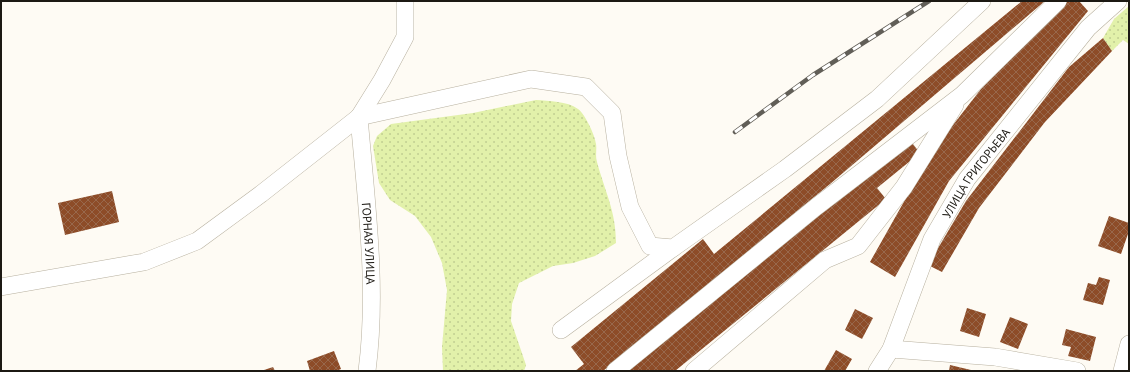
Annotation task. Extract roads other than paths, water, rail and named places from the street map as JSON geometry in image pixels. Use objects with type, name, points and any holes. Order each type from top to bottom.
[{"type":"street","points":[[1,287],[144,262],[197,241],[261,194],[359,117],[382,80],[405,38],[405,1]]},
{"type":"street","points":[[561,330],[673,248],[786,169],[878,99],[982,1]]},
{"type":"street","points":[[615,371],[816,207],[962,95],[1058,1]]},
{"type":"street","name":"УЛИЦА ГРИГОРЬЕВА","points":[[877,371],[891,348],[932,239],[967,179],[1088,28],[1118,1]]},
{"type":"street","points":[[359,117],[531,79],[586,87],[612,113],[618,156],[630,207],[650,246],[673,248]]},
{"type":"street","points":[[694,371],[825,260],[858,246],[904,186],[962,95]]},
{"type":"street","name":"ГОРНАЯ УЛИЦА","points":[[359,117],[372,267],[371,342],[367,371]]},
{"type":"street","points":[[1122,371],[1129,344]]},
{"type":"street","points":[[891,348],[994,357],[1077,371]]},
{"type":"railway","points":[[735,132],[813,75],[929,1]]}]
